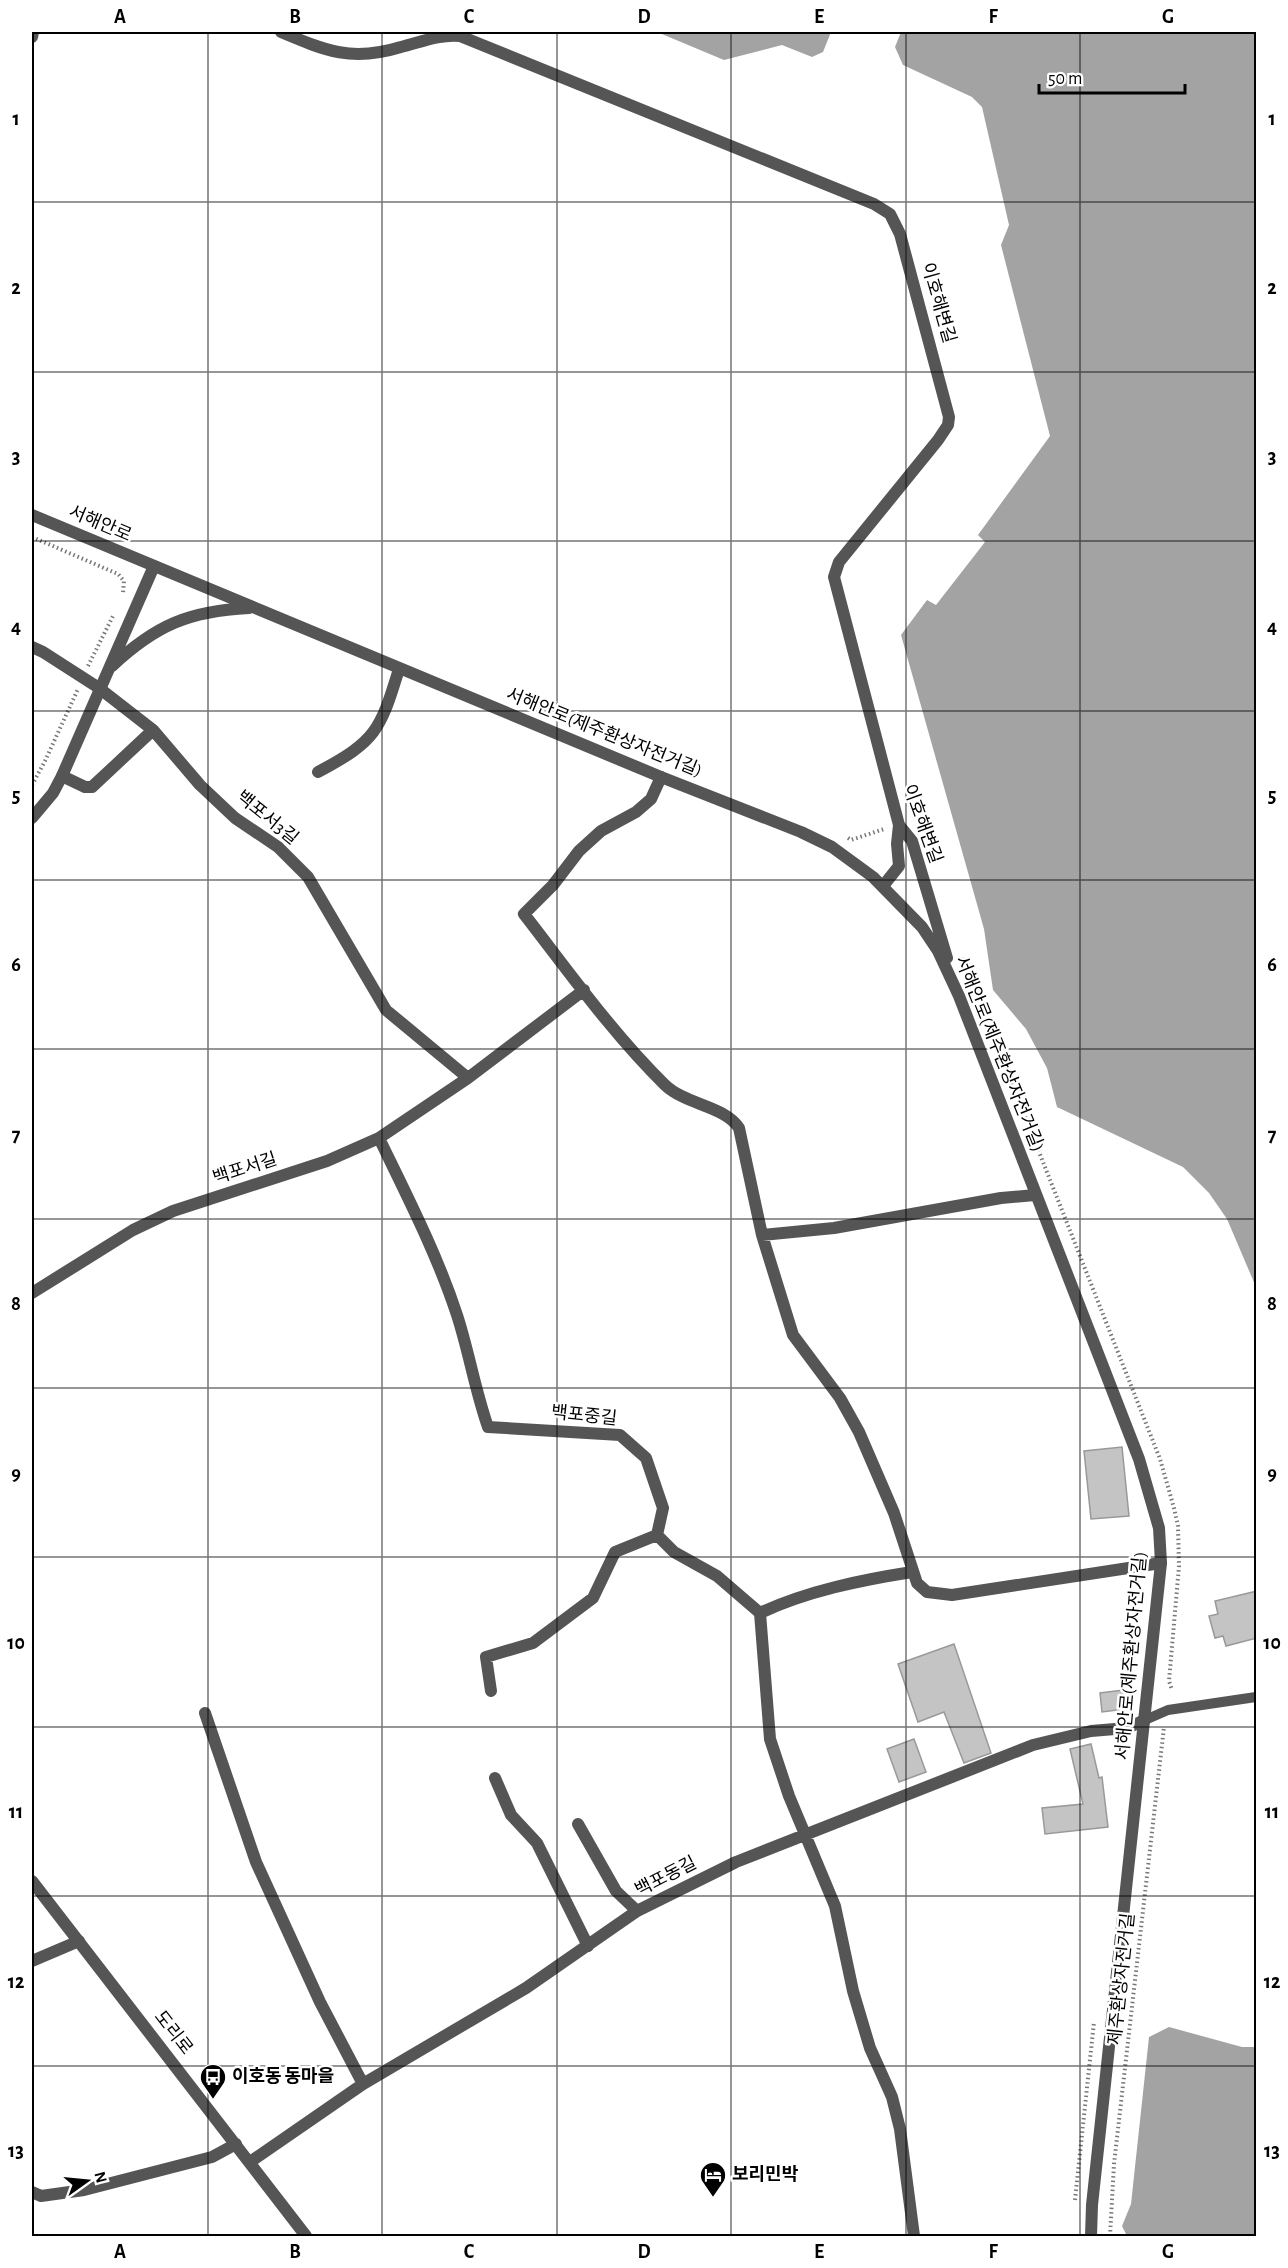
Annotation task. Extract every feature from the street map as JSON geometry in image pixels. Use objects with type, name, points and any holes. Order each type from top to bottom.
[{"type":"street","points":[[32,37],[33,32]]},
{"type":"street","name":"이호해변길","points":[[281,32],[348,56],[384,52],[439,36],[460,36],[874,204],[890,214],[900,234],[949,417],[948,425],[839,562],[834,578],[899,825],[912,841],[959,996]]},
{"type":"street","name":"서해안로","points":[[32,515],[154,566]]},
{"type":"street","points":[[32,818],[53,793],[62,776],[106,671],[154,566]]},
{"type":"street","name":"서해안로(제주환상자전거길)","points":[[154,566],[661,777],[801,832],[848,858],[883,886],[922,927],[938,951],[959,996],[1139,1459],[1155,1513],[1161,1563],[1092,2205],[1091,2236]]},
{"type":"street","points":[[106,671],[133,646],[166,625],[201,613],[254,608]]},
{"type":"street","name":"백포서3길","points":[[32,647],[99,688],[153,730],[200,785],[235,818],[278,847],[308,877],[386,1010],[468,1078]]},
{"type":"street","points":[[318,772],[369,740],[385,714],[399,669]]},
{"type":"street","points":[[62,776],[85,787],[92,786],[153,730]]},
{"type":"street","points":[[661,777],[651,799],[636,812],[601,831],[579,851],[553,885],[524,914],[584,990],[667,1086],[686,1100],[734,1120],[748,1162],[762,1235],[790,1327],[804,1352],[840,1398],[859,1432],[894,1513],[917,1583],[927,1592],[952,1595],[1161,1563]]},
{"type":"street","points":[[883,886],[899,867],[897,844],[899,825]]},
{"type":"street","name":"백포서길","points":[[32,1293],[133,1230],[173,1211],[327,1161],[379,1138],[468,1078],[584,990]]},
{"type":"street","name":"백포중길","points":[[379,1138],[439,1267],[458,1317],[474,1387],[488,1427],[620,1435],[646,1458],[663,1508],[657,1535]]},
{"type":"street","points":[[762,1235],[834,1228],[1001,1198],[1035,1195]]},
{"type":"street","points":[[491,1691],[486,1657],[533,1643],[593,1598],[615,1552],[657,1535],[674,1552],[717,1576],[760,1613],[770,1740],[789,1796],[835,1906],[853,1991],[870,2048],[892,2097],[900,2129],[914,2236]]},
{"type":"street","points":[[760,1613],[827,1590],[876,1577],[912,1572]]},
{"type":"street","points":[[205,1713],[256,1862],[320,2002],[363,2084]]},
{"type":"street","name":"백포동길","points":[[250,2162],[363,2084],[526,1988],[637,1911],[736,1862],[1034,1745],[1091,1731],[1127,1728],[1145,1720]]},
{"type":"street","points":[[495,1778],[511,1815],[537,1843],[588,1946]]},
{"type":"street","points":[[578,1824],[616,1891],[637,1911]]},
{"type":"street","name":"도리로","points":[[32,1881],[306,2236]]},
{"type":"street","points":[[32,1961],[79,1941]]},
{"type":"street","points":[[32,2192],[42,2196],[84,2190],[212,2157],[236,2144]]},
{"type":"lane","points":[[1145,1720],[1168,1710],[1257,1697]]},
{"type":"path","points":[[32,537],[118,574],[125,586],[122,598]]},
{"type":"path","points":[[89,663],[117,608]]},
{"type":"path","points":[[32,785],[75,696]]},
{"type":"path","name":"제주환상자전거길","points":[[1110,2236],[1114,2164],[1164,1726]]},
{"type":"shaded area","points":[[657,32],[831,32],[823,52],[812,57],[782,45],[724,60]]},
{"type":"shaded area","points":[[901,32],[1256,32],[1256,1287],[1227,1219],[1209,1193],[1183,1167],[1057,1107],[1047,1068],[1026,1029],[993,990],[984,929],[901,635],[927,600],[936,605],[985,542],[978,535],[1050,436],[1001,245],[1009,225],[982,107],[972,97],[903,65],[895,47]]},
{"type":"shaded area","points":[[1169,2027],[1242,2047],[1256,2047],[1256,2236],[1127,2236],[1122,2226],[1131,2204],[1149,2037]]},
{"type":"building","points":[[1122,1447],[1129,1516],[1091,1519],[1084,1451]]},
{"type":"building","points":[[1257,1591],[1257,1638],[1226,1646],[1223,1636],[1215,1638],[1209,1616],[1218,1614],[1215,1601]]},
{"type":"building","points":[[954,1644],[991,1753],[964,1763],[944,1712],[918,1722],[898,1664]]},
{"type":"building","points":[[1123,1690],[1125,1709],[1102,1712],[1100,1693]]},
{"type":"building","points":[[914,1739],[926,1772],[899,1782],[887,1749]]},
{"type":"building","points":[[1091,1744],[1099,1778],[1102,1777],[1108,1827],[1045,1834],[1042,1808],[1083,1804],[1070,1749]]},
{"type":"place","name":"이호동 동마을","points":[[213,2100]]},
{"type":"place","name":"보리민박","points":[[713,2198]]}]
